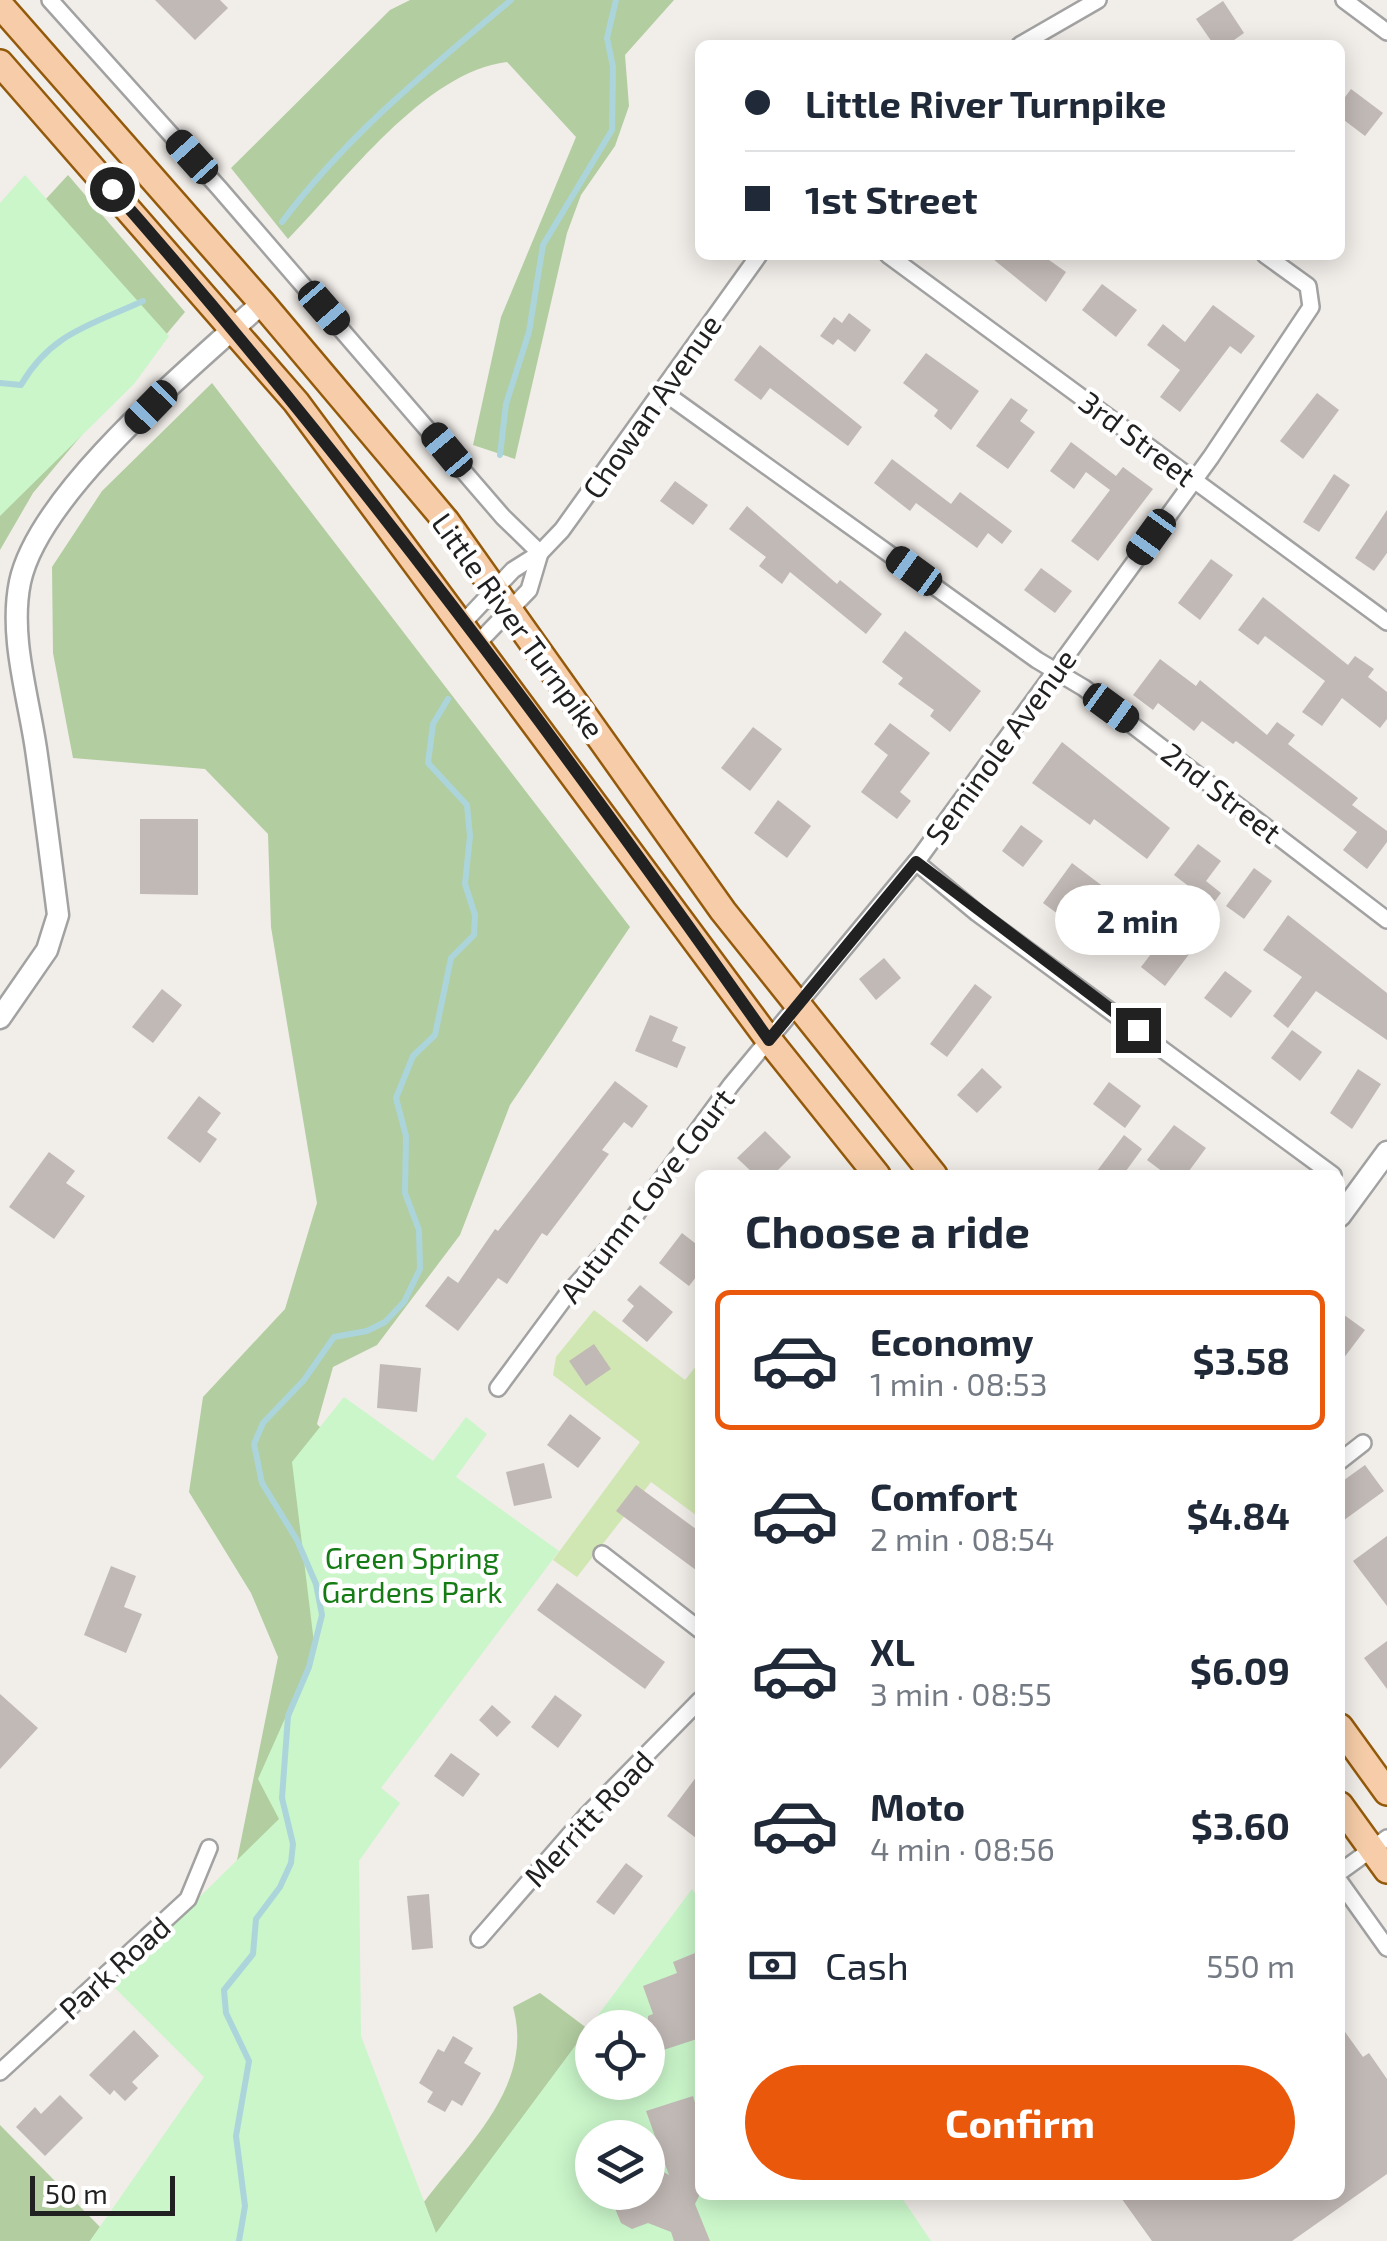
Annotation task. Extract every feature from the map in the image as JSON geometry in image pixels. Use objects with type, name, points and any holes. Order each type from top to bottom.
[{"type":"main road","name":"Little River Turnpike","points":[[0,5],[262,303],[446,521],[675,845],[930,1170]]},
{"type":"main road","name":"Little River Turnpike","points":[[0,63],[234,328],[358,480],[769,1040],[872,1170]]},
{"type":"main road","points":[[1345,1734],[1387,1792]]},
{"type":"main road","points":[[1345,1811],[1382,1852]]},
{"type":"street","points":[[50,0],[540,554]]},
{"type":"street","points":[[1029,40],[1098,0]]},
{"type":"street","points":[[1344,0],[1387,32]]},
{"type":"street","name":"Chowan Avenue","points":[[470,634],[504,599],[529,590],[540,554],[755,260]]},
{"type":"street","name":"3rd Street","points":[[895,260],[1387,622]]},
{"type":"street","name":"Seminole Avenue","points":[[799,1006],[916,862],[1193,480],[1311,307],[1308,286],[1272,260]]},
{"type":"street","points":[[0,1018],[47,950],[58,915],[18,638],[19,586],[25,563],[58,508],[110,449],[262,303]]},
{"type":"street","name":"2nd Street","points":[[662,391],[1164,746],[1387,920]]},
{"type":"street","name":"Chowan Avenue","points":[[470,634],[504,599],[513,570],[540,554]]},
{"type":"street","points":[[916,862],[978,913],[1326,1170]]},
{"type":"street","name":"Autumn Cove Court","points":[[498,1388],[799,1006]]},
{"type":"street","points":[[1348,1187],[1387,1152]]},
{"type":"street","points":[[1345,1457],[1363,1443]]},
{"type":"street","points":[[602,1554],[695,1626]]},
{"type":"street","name":"Merritt Road","points":[[478,1940],[586,1816],[695,1705]]},
{"type":"street","name":"Park Road","points":[[0,2072],[188,1899],[209,1848]]},
{"type":"street","points":[[1345,1870],[1382,1852]]},
{"type":"street","points":[[1345,1889],[1387,1948]]},
{"type":"green space","points":[[410,0],[674,0],[625,55],[629,106],[615,146],[581,195],[567,233],[515,459],[473,445],[501,317],[576,137],[507,62],[476,70],[416,107],[360,160],[288,239],[231,168],[390,10]]},
{"type":"green space","points":[[25,175],[169,336],[134,384],[0,516],[0,203]]},
{"type":"green space","points":[[68,175],[185,312],[33,493],[0,550],[0,249]]},
{"type":"green space","points":[[212,383],[630,927],[510,1105],[460,1235],[377,1345],[333,1367],[317,1424],[376,1485],[193,2196],[229,1900],[278,1657],[251,1593],[189,1492],[203,1397],[285,1309],[317,1203],[271,927],[268,834],[205,769],[73,758],[53,653],[52,567],[102,491]]},
{"type":"green space","points":[[594,1310],[685,1380],[695,1367],[695,1514],[651,1482],[577,1577],[553,1560],[640,1442],[553,1375],[556,1357]]},
{"type":"green space","name":"Green Spring Gardens Park","points":[[344,1397],[433,1461],[466,1417],[487,1434],[456,1477],[559,1551],[381,1788],[400,1803],[359,1861],[361,2036],[436,2233],[575,2046],[575,2100],[665,2100],[665,2010],[602,2010],[692,1889],[695,2200],[903,2200],[931,2241],[90,2241],[204,2077],[111,1984],[279,1819],[258,1779],[315,1651],[292,1462]]},
{"type":"green space","points":[[540,1993],[575,2019],[575,2047],[436,2234],[424,2202],[477,2136],[506,2088],[517,2035],[513,2007]]},
{"type":"green space","points":[[0,2125],[100,2227],[90,2241],[0,2241]]},
{"type":"building","points":[[155,0],[220,0],[228,8],[195,40]]},
{"type":"building","points":[[1223,1],[1244,33],[1234,40],[1211,40],[1196,19]]},
{"type":"building","points":[[1351,89],[1383,113],[1365,136],[1345,121],[1345,97]]},
{"type":"building","points":[[994,260],[1049,260],[1066,272],[1046,302]]},
{"type":"building","points":[[1102,284],[1137,310],[1116,337],[1082,310]]},
{"type":"building","points":[[1213,305],[1255,336],[1241,354],[1230,346],[1180,412],[1160,397],[1180,370],[1147,345],[1163,324],[1185,342]]},
{"type":"building","points":[[849,313],[871,330],[855,352],[838,339],[833,345],[820,336],[834,317],[842,323]]},
{"type":"building","points":[[760,345],[862,427],[848,446],[770,388],[761,400],[734,380]]},
{"type":"building","points":[[926,353],[979,391],[951,430],[934,416],[938,410],[903,383]]},
{"type":"building","points":[[1317,393],[1339,410],[1303,459],[1280,441]]},
{"type":"building","points":[[1011,398],[1028,410],[1020,421],[1035,432],[1008,469],[976,446]]},
{"type":"building","points":[[1071,442],[1116,476],[1123,467],[1153,489],[1098,561],[1071,541],[1110,490],[1086,472],[1074,489],[1050,471]]},
{"type":"building","points":[[892,459],[951,504],[960,492],[1012,531],[1002,544],[988,533],[977,548],[916,503],[910,511],[874,483]]},
{"type":"building","points":[[1334,474],[1350,485],[1319,532],[1303,522]]},
{"type":"building","points":[[675,481],[708,505],[693,525],[660,501]]},
{"type":"building","points":[[747,506],[837,584],[840,580],[882,614],[866,634],[790,572],[782,584],[759,566],[766,557],[729,529]]},
{"type":"building","points":[[1387,510],[1387,553],[1374,571],[1355,558]]},
{"type":"building","points":[[1211,559],[1233,575],[1200,620],[1178,603]]},
{"type":"building","points":[[1041,568],[1072,591],[1055,613],[1024,590]]},
{"type":"building","points":[[1263,597],[1348,665],[1355,656],[1374,669],[1368,677],[1387,692],[1387,719],[1380,728],[1342,698],[1322,726],[1302,712],[1325,681],[1265,636],[1258,645],[1238,630]]},
{"type":"building","points":[[905,631],[981,691],[950,732],[930,716],[934,710],[898,684],[903,678],[882,662]]},
{"type":"building","points":[[1160,659],[1196,686],[1200,680],[1267,735],[1277,722],[1295,735],[1288,744],[1358,798],[1352,805],[1387,831],[1387,842],[1367,869],[1343,850],[1357,832],[1236,741],[1233,744],[1202,721],[1194,731],[1158,703],[1153,710],[1133,695]]},
{"type":"building","points":[[890,723],[930,753],[900,792],[911,801],[897,819],[861,792],[888,755],[874,744]]},
{"type":"building","points":[[753,727],[782,749],[750,791],[721,768]]},
{"type":"building","points":[[1062,742],[1170,828],[1147,859],[1094,819],[1090,825],[1032,783]]},
{"type":"building","points":[[778,800],[811,826],[787,858],[754,833]]},
{"type":"building","points":[[140,819],[198,819],[198,895],[140,894]]},
{"type":"building","points":[[1021,825],[1043,841],[1023,867],[1002,851]]},
{"type":"building","points":[[1198,844],[1221,861],[1206,881],[1221,893],[1202,918],[1184,905],[1195,891],[1174,875]]},
{"type":"building","points":[[1072,863],[1137,912],[1142,906],[1159,919],[1154,926],[1190,953],[1165,986],[1141,967],[1154,950],[1113,919],[1096,942],[1043,903]]},
{"type":"building","points":[[1254,868],[1272,881],[1244,919],[1226,906]]},
{"type":"building","points":[[1288,915],[1387,993],[1387,1040],[1316,991],[1288,1028],[1273,1016],[1302,977],[1263,950]]},
{"type":"building","points":[[884,958],[901,978],[876,1000],[859,979]]},
{"type":"building","points":[[1225,971],[1252,991],[1231,1018],[1204,998]]},
{"type":"building","points":[[975,984],[992,997],[947,1057],[930,1044]]},
{"type":"building","points":[[162,989],[182,1005],[153,1043],[132,1027]]},
{"type":"building","points":[[650,1015],[678,1027],[672,1041],[686,1047],[677,1068],[635,1051]]},
{"type":"building","points":[[1292,1030],[1322,1052],[1300,1081],[1271,1058]]},
{"type":"building","points":[[982,1068],[1002,1087],[977,1113],[957,1095]]},
{"type":"building","points":[[1358,1069],[1381,1084],[1352,1129],[1330,1113]]},
{"type":"building","points":[[615,1081],[648,1106],[632,1128],[624,1122],[602,1150],[609,1154],[547,1236],[542,1233],[507,1284],[498,1278],[458,1331],[425,1306],[448,1276],[458,1283],[495,1229],[498,1231]]},
{"type":"building","points":[[1109,1082],[1141,1106],[1125,1128],[1093,1104]]},
{"type":"building","points":[[199,1096],[221,1113],[207,1132],[217,1139],[200,1163],[167,1138]]},
{"type":"building","points":[[1174,1125],[1206,1148],[1190,1170],[1160,1170],[1147,1160]]},
{"type":"building","points":[[765,1131],[791,1157],[778,1170],[750,1170],[737,1158]]},
{"type":"building","points":[[1124,1135],[1142,1149],[1127,1170],[1098,1170]]},
{"type":"building","points":[[49,1152],[75,1171],[66,1183],[85,1196],[54,1239],[9,1207]]},
{"type":"building","points":[[682,1233],[695,1243],[695,1278],[689,1286],[659,1263]]},
{"type":"building","points":[[640,1285],[673,1312],[647,1342],[622,1321],[634,1306],[627,1300]]},
{"type":"building","points":[[1345,1316],[1365,1330],[1345,1356]]},
{"type":"building","points":[[594,1344],[611,1369],[586,1386],[569,1361]]},
{"type":"building","points":[[380,1364],[421,1368],[417,1412],[377,1408]]},
{"type":"building","points":[[570,1414],[601,1438],[578,1468],[547,1445]]},
{"type":"building","points":[[544,1463],[552,1498],[514,1506],[506,1472]]},
{"type":"building","points":[[1365,1465],[1384,1491],[1345,1519],[1345,1479]]},
{"type":"building","points":[[636,1485],[695,1528],[695,1569],[616,1511]]},
{"type":"building","points":[[1387,1536],[1387,1606],[1353,1561]]},
{"type":"building","points":[[111,1566],[136,1576],[124,1607],[142,1614],[126,1653],[84,1635]]},
{"type":"building","points":[[557,1583],[665,1662],[645,1689],[537,1610]]},
{"type":"building","points":[[1387,1641],[1387,1689],[1364,1658]]},
{"type":"building","points":[[0,1694],[38,1728],[0,1769]]},
{"type":"building","points":[[555,1695],[582,1715],[558,1748],[531,1727]]},
{"type":"building","points":[[492,1705],[511,1722],[497,1737],[479,1720]]},
{"type":"building","points":[[451,1753],[480,1774],[463,1797],[434,1776]]},
{"type":"building","points":[[695,1779],[695,1837],[667,1816]]},
{"type":"building","points":[[626,1863],[643,1876],[614,1915],[596,1902]]},
{"type":"building","points":[[429,1894],[433,1948],[412,1950],[407,1896]]},
{"type":"building","points":[[695,1953],[695,2040],[665,2049],[665,2010],[652,2010],[643,1986],[677,1973],[673,1962]]},
{"type":"building","points":[[134,2030],[159,2056],[132,2082],[138,2088],[125,2101],[114,2090],[110,2095],[89,2075]]},
{"type":"building","points":[[1345,2032],[1363,2057],[1369,2053],[1387,2079],[1387,2174],[1292,2241],[1152,2241],[1123,2200],[1345,2200]]},
{"type":"building","points":[[453,2036],[473,2048],[464,2063],[481,2073],[462,2106],[452,2100],[445,2112],[427,2102],[433,2092],[419,2083],[438,2049],[444,2052]]},
{"type":"building","points":[[60,2095],[83,2118],[45,2156],[16,2127],[35,2107],[41,2114]]},
{"type":"building","points":[[693,2096],[695,2204],[710,2241],[674,2241],[671,2232],[648,2223],[632,2229],[621,2223],[616,2210],[665,2210],[665,2173],[669,2175],[665,2164],[665,2120],[649,2120],[646,2111]]},
{"type":"waterway","points":[[282,222],[361,132],[511,0]]},
{"type":"waterway","points":[[500,455],[506,404],[529,332],[543,245],[612,130],[613,67],[607,38],[616,0]]},
{"type":"waterway","points":[[0,383],[21,385],[45,353],[59,342],[89,324],[143,301]]},
{"type":"waterway","points":[[239,2241],[245,2206],[236,2136],[249,2061],[226,2013],[224,1990],[253,1954],[256,1919],[280,1887],[291,1863],[293,1844],[282,1798],[288,1716],[309,1667],[322,1615],[316,1584],[297,1540],[262,1483],[254,1444],[263,1423],[304,1380],[334,1337],[367,1331],[385,1322],[404,1302],[420,1269],[419,1230],[405,1193],[406,1136],[396,1098],[413,1056],[435,1035],[451,958],[474,935],[475,915],[465,884],[470,836],[467,805],[428,763],[433,724],[448,699]]},
{"type":"route","points":[[112,189],[255,353],[358,480],[769,1040],[916,862],[978,913],[1138,1030]]}]
